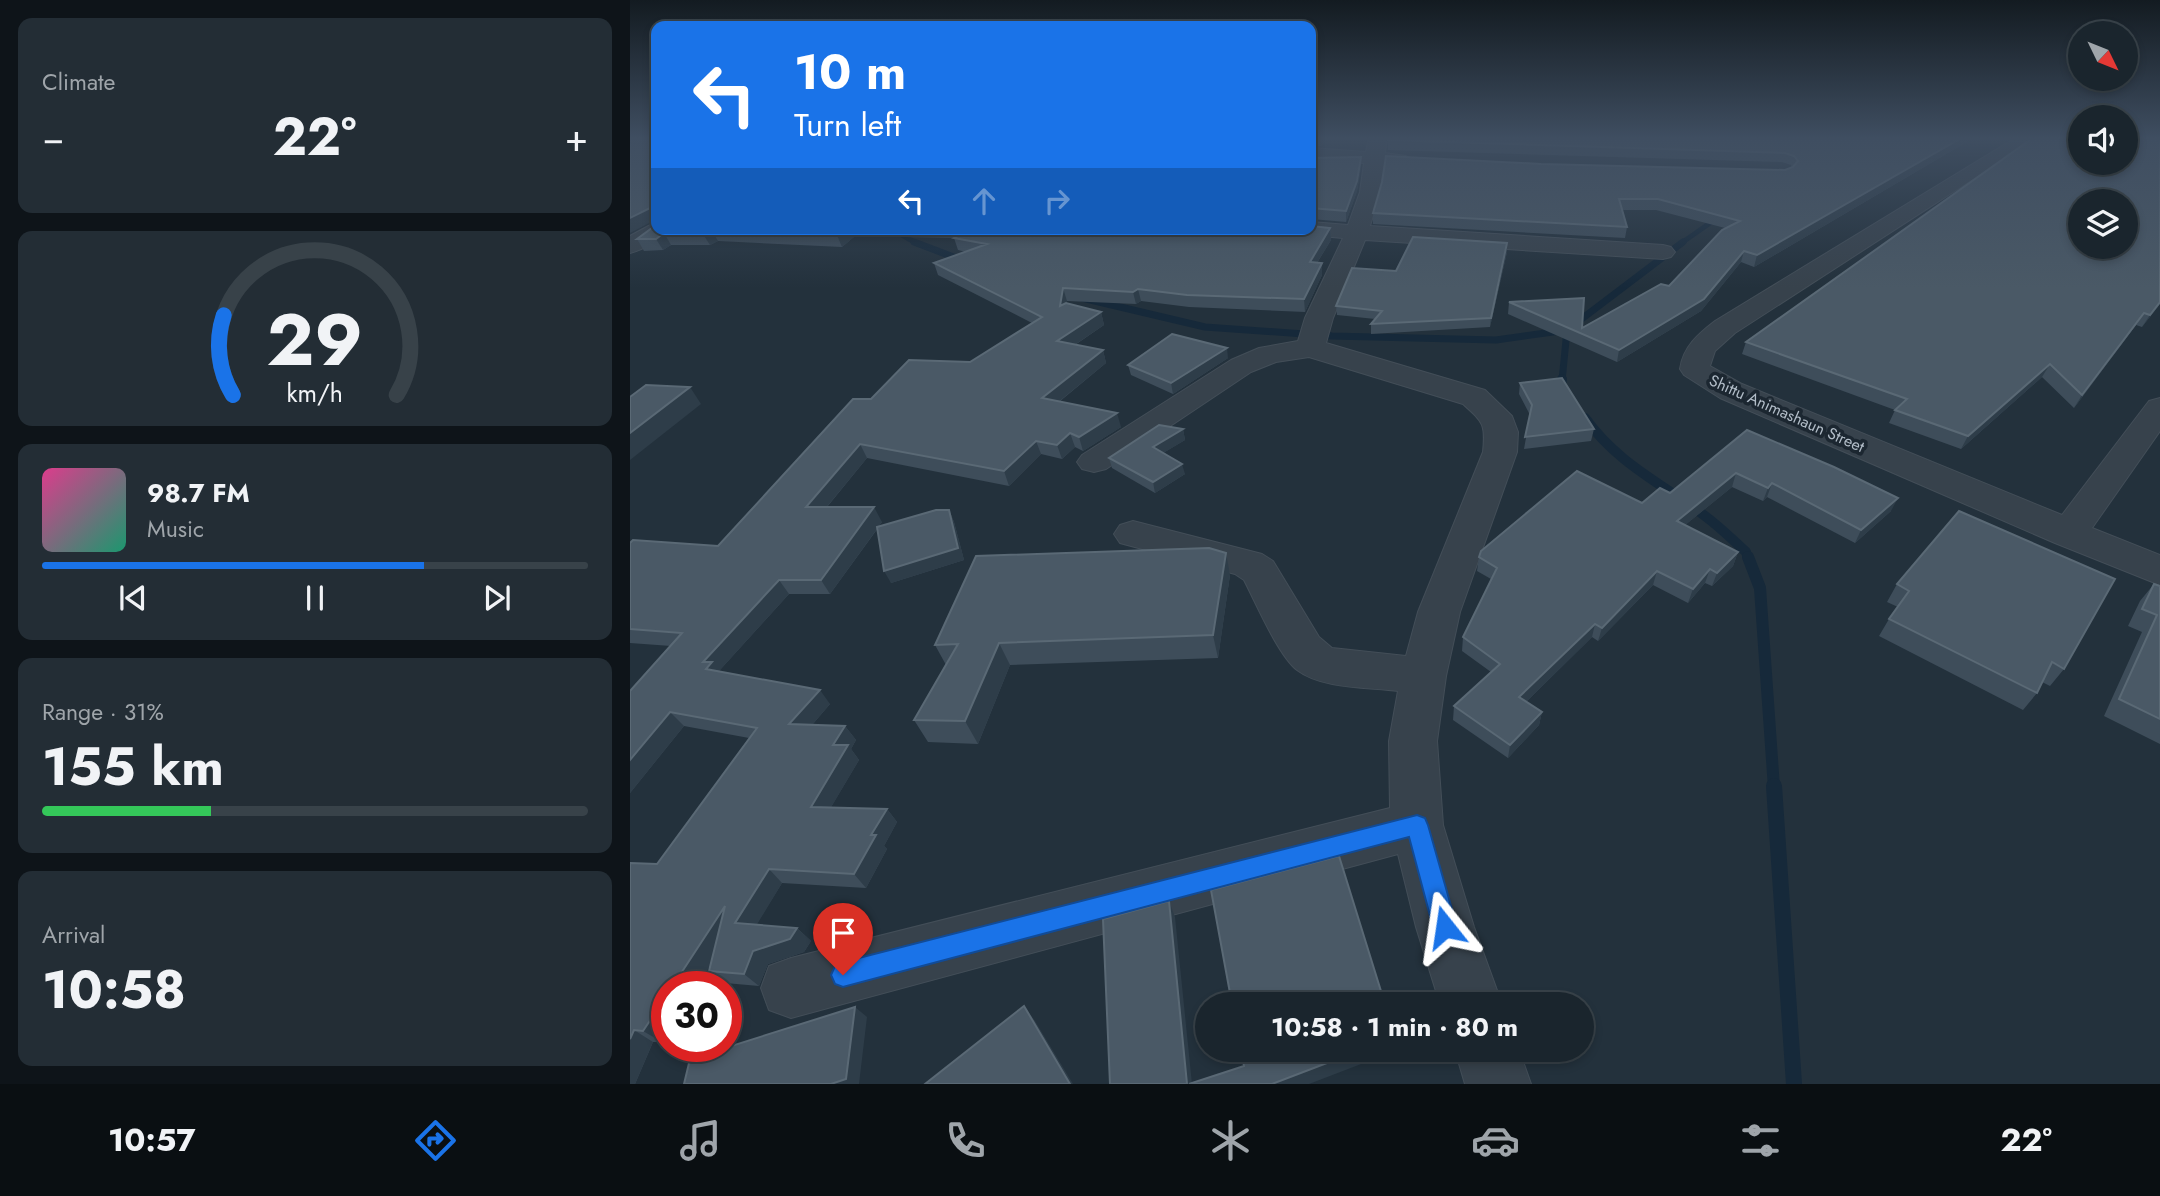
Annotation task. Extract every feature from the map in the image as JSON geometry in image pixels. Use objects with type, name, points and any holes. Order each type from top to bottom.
[{"type":"street","points":[[1314,336],[1357,232],[1371,188]]},
{"type":"street","name":"Shittu Animashaun Street","points":[[1947,188],[1725,327],[1704,343],[1696,357],[1695,369],[1731,391],[2068,534]]},
{"type":"street","points":[[1316,229],[1664,252]]},
{"type":"street","points":[[630,246],[651,233]]},
{"type":"street","points":[[1094,462],[1249,362],[1314,336],[1474,397],[1496,416],[1502,432],[1500,452],[1439,612],[1423,676],[1413,741],[1417,825],[1445,927],[1467,992]]},
{"type":"street","points":[[2160,408],[2068,534],[2160,571]]},
{"type":"street","points":[[1133,534],[1248,565],[1259,571],[1303,649],[1324,664],[1423,676]]},
{"type":"street","points":[[791,989],[1417,825]]},
{"type":"street","points":[[1491,1062],[1498,1084]]},
{"type":"building","points":[[630,188],[651,188],[651,212],[650,208],[630,218]]},
{"type":"building","points":[[1316,188],[1355,188],[1346,211],[1316,208]]},
{"type":"building","points":[[1380,188],[1875,188],[1757,255],[1744,251],[1704,299],[1619,350],[1509,302],[1584,298],[1582,328],[1661,284],[1669,286],[1722,230],[1740,221],[1658,199],[1619,199],[1627,227],[1373,213]]},
{"type":"building","points":[[1963,188],[2160,188],[2160,302],[2150,315],[2144,313],[2082,395],[2050,364],[1968,436],[1895,410],[1907,399],[1746,342]]},
{"type":"building","points":[[1316,227],[1330,228],[1310,262],[1322,263],[1304,299],[1187,295],[1138,289],[1133,292],[1063,288],[1060,306],[1066,303],[1101,312],[1057,341],[1103,350],[1042,398],[1117,413],[1079,437],[1070,433],[1057,445],[1036,441],[1004,471],[860,444],[806,507],[874,507],[821,580],[779,580],[703,662],[712,662],[706,669],[820,690],[789,724],[845,726],[833,745],[848,745],[811,807],[887,809],[871,835],[876,835],[854,874],[769,869],[735,923],[797,928],[790,939],[753,951],[744,974],[742,971],[709,971],[725,906],[682,971],[651,971],[651,1019],[643,1031],[634,1030],[630,1039],[630,863],[657,864],[757,728],[670,712],[630,760],[630,691],[682,633],[630,629],[630,543],[633,540],[718,546],[853,399],[871,399],[909,360],[970,362],[1042,317],[934,263],[987,244],[954,238],[960,235],[1316,235]]},
{"type":"building","points":[[651,229],[651,235],[661,235],[656,239],[637,239]]},
{"type":"building","points":[[1413,237],[1507,243],[1491,318],[1371,324],[1382,311],[1336,306],[1352,268],[1396,271]]},
{"type":"building","points":[[1172,334],[1227,348],[1171,383],[1128,365]]},
{"type":"building","points":[[1562,378],[1594,429],[1525,437],[1532,405],[1520,383]]},
{"type":"building","points":[[646,385],[690,387],[630,433],[630,397]]},
{"type":"building","points":[[1159,425],[1183,429],[1153,447],[1182,464],[1153,482],[1109,458]]},
{"type":"building","points":[[1747,430],[1898,498],[1861,530],[1772,483],[1768,488],[1736,473],[1677,521],[1738,552],[1717,573],[1710,569],[1693,589],[1657,571],[1602,628],[1595,624],[1519,697],[1542,712],[1510,745],[1454,706],[1500,664],[1463,637],[1497,568],[1479,557],[1481,551],[1577,471],[1642,503],[1660,488],[1670,493]]},
{"type":"building","points":[[936,510],[949,510],[958,548],[884,571],[877,527]]},
{"type":"building","points":[[1959,511],[2115,579],[2064,669],[2052,662],[2037,693],[1889,619],[1909,591],[1897,584]]},
{"type":"building","points":[[1209,548],[1226,553],[1213,635],[999,643],[965,721],[914,720],[958,644],[935,645],[976,556]]},
{"type":"building","points":[[2154,584],[2160,586],[2160,719],[2119,699],[2157,615],[2142,609]]},
{"type":"building","points":[[1339,856],[1381,992],[1230,992],[1211,890]]},
{"type":"building","points":[[1169,901],[1187,1084],[1110,1084],[1103,919]]},
{"type":"building","points":[[1024,1006],[1070,1084],[925,1084]]},
{"type":"building","points":[[855,1007],[846,1079],[831,1084],[684,1084],[689,1062],[742,1062],[742,1043]]},
{"type":"building","points":[[1243,1062],[1330,1062],[1272,1084],[1189,1084],[1244,1066]]},
{"type":"waterway","points":[[1680,244],[1720,216]]},
{"type":"waterway","points":[[902,235],[915,242]]},
{"type":"waterway","points":[[915,242],[964,261]]},
{"type":"waterway","points":[[1567,330],[1683,242]]},
{"type":"waterway","points":[[1082,298],[1205,327],[1332,336],[1496,340],[1567,330]]},
{"type":"waterway","points":[[1562,381],[1567,330]]},
{"type":"waterway","points":[[1562,379],[1561,387],[1564,392]]},
{"type":"waterway","points":[[1585,418],[1626,461],[1711,520],[1746,552],[1748,558]]},
{"type":"waterway","points":[[1748,557],[1760,588],[1774,788]]},
{"type":"waterway","points":[[1774,786],[1794,1084]]},
{"type":"route","points":[[843,975],[1417,825],[1445,927]]}]
